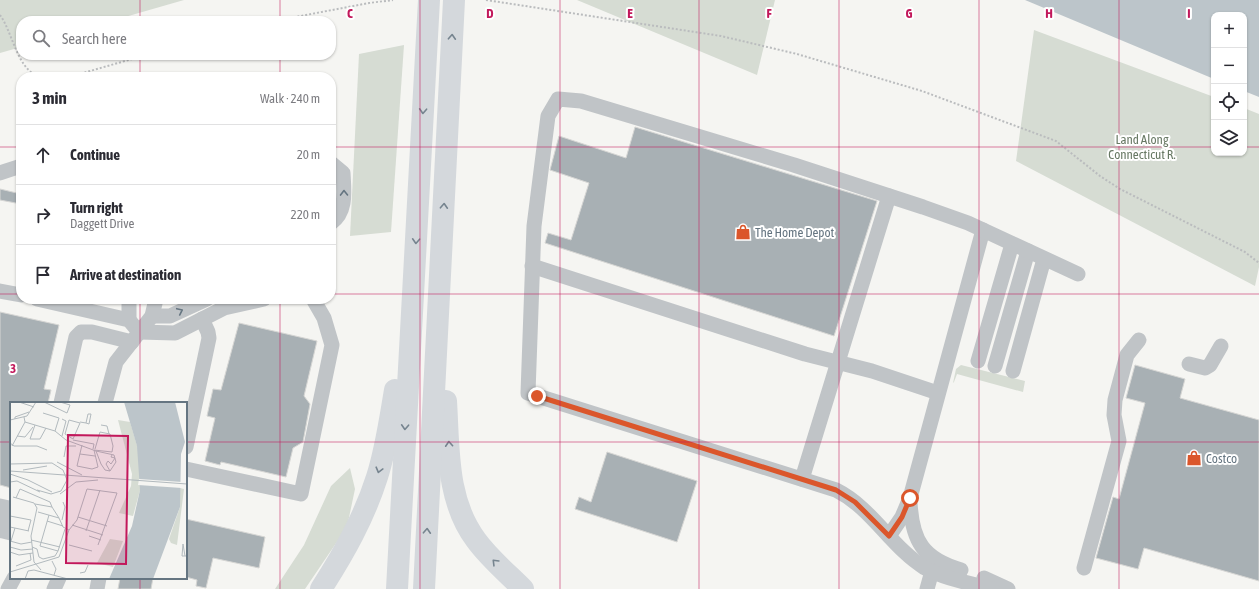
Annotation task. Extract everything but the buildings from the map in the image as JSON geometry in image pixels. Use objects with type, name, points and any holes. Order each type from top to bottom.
[{"type":"highway","points":[[397,582],[429,0]]},
{"type":"highway","points":[[425,580],[454,0]]},
{"type":"highway","points":[[440,286],[450,456],[456,500],[464,521],[476,540],[491,558],[523,589]]},
{"type":"highway","points":[[321,589],[354,534],[377,476],[388,430],[412,294]]},
{"type":"street","points":[[992,589],[932,571],[918,562],[849,497],[836,490],[528,393],[534,226],[548,116],[558,99],[581,101],[794,165],[955,218],[1078,274]]},
{"type":"street","points":[[336,167],[343,173],[344,198],[342,210],[336,219]]},
{"type":"street","points":[[0,173],[16,168]]},
{"type":"street","points":[[336,178],[343,173]]},
{"type":"street","points":[[802,479],[889,196]]},
{"type":"street","points":[[889,536],[902,517],[910,498],[983,230]]},
{"type":"street","points":[[1031,253],[999,367],[1031,253]]},
{"type":"street","points":[[532,266],[805,354],[839,362],[938,394]]},
{"type":"street","points":[[0,291],[16,294]]},
{"type":"street","points":[[59,304],[129,320]]},
{"type":"street","points":[[129,304],[129,320],[135,337]]},
{"type":"street","points":[[105,402],[116,362],[152,316],[155,304]]},
{"type":"street","points":[[152,316],[170,316],[195,304]]},
{"type":"street","points":[[60,402],[76,337],[80,332],[135,337],[175,333],[224,308],[242,304]]},
{"type":"street","points":[[187,469],[301,494],[332,345],[324,318],[316,304]]},
{"type":"street","points":[[187,442],[209,338],[202,319]]},
{"type":"street","points":[[1084,568],[1119,441],[1114,415],[1115,400],[1127,355],[1139,340]]},
{"type":"street","points":[[1189,364],[1205,368],[1210,365],[1221,346]]},
{"type":"street","points":[[910,498],[911,515],[916,537],[930,556],[943,564],[989,579],[1008,589]]},
{"type":"street","points":[[0,506],[9,508],[3,531],[10,533]]},
{"type":"street","points":[[927,589],[932,571]]},
{"type":"street","points":[[8,589],[13,579]]},
{"type":"street","points":[[54,589],[59,579]]},
{"type":"street","points":[[97,589],[99,579]]},
{"type":"path","points":[[301,16],[393,0]]},
{"type":"path","points":[[486,0],[721,36],[797,54],[922,92],[1056,141],[1100,176],[1120,189],[1246,252],[1259,263]]},
{"type":"path","points":[[0,15],[9,29],[16,48]]},
{"type":"path","points":[[21,60],[26,68],[31,72]]},
{"type":"path","points":[[86,72],[128,60]]},
{"type":"green space","points":[[0,0],[184,0],[128,16],[16,16],[16,48],[0,53]]},
{"type":"green space","points":[[577,0],[775,0],[757,75]]},
{"type":"green space","name":"Land Along Connecticut R.","points":[[1034,30],[1211,96],[1211,156],[1247,156],[1247,109],[1259,114],[1259,267],[1255,286],[1016,161]]},
{"type":"green space","points":[[404,45],[391,232],[350,236],[359,54]]},
{"type":"green space","points":[[961,365],[1025,381],[1023,392],[957,374],[953,383],[956,369]]},
{"type":"green space","points":[[350,468],[355,489],[347,527],[305,589],[275,589],[304,545],[331,486]]},
{"type":"shaded area","points":[[1025,0],[1259,0],[1259,97],[1247,92],[1247,12],[1211,12],[1211,78]]},
{"type":"place","name":"The Home Depot","points":[[743,232]]},
{"type":"place","name":"Costco","points":[[1194,458]]},
{"type":"route","points":[[537,396],[836,490],[855,502],[889,536],[905,512],[910,498]]}]
